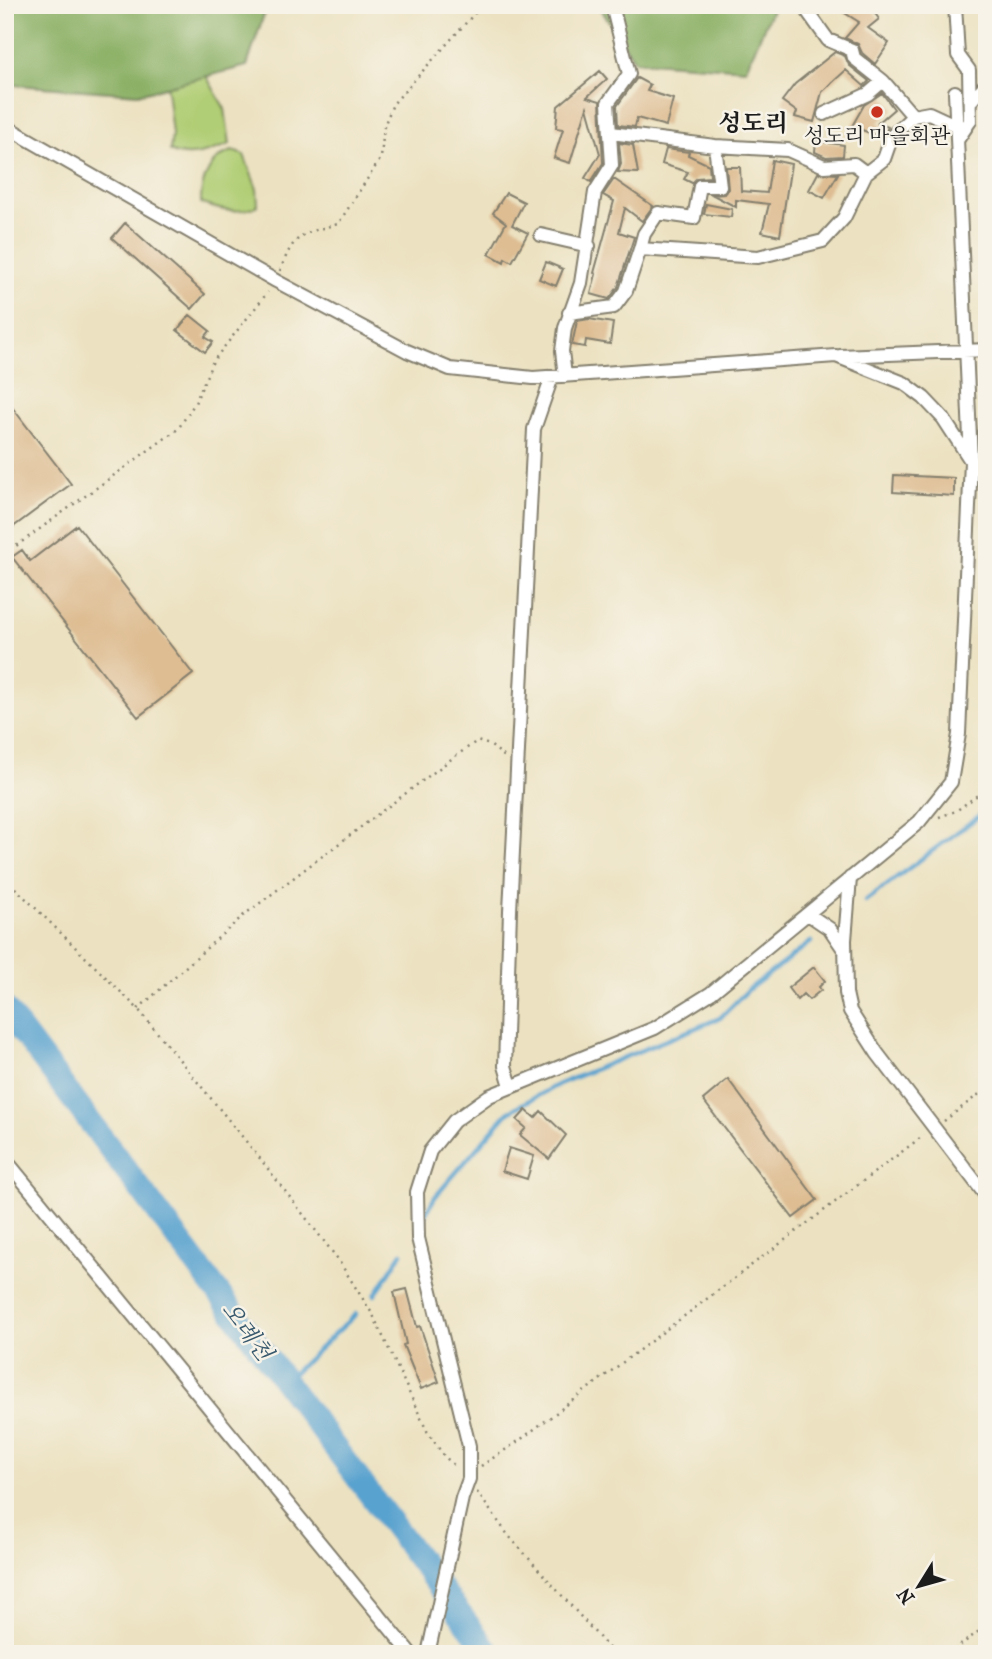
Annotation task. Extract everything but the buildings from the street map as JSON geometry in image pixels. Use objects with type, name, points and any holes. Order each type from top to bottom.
[{"type":"street","points":[[511,1086],[505,1066],[534,429],[558,376],[569,313],[581,283],[589,246],[595,192],[612,165],[608,103],[629,74],[611,5]]},
{"type":"street","points":[[955,5],[958,55],[969,70],[970,102],[970,121],[958,132]]},
{"type":"street","points":[[808,12],[828,40],[852,50],[855,58],[884,81],[913,116]]},
{"type":"street","points":[[824,114],[868,94],[884,81]]},
{"type":"street","points":[[970,102],[987,83]]},
{"type":"street","points":[[428,1652],[462,1498],[469,1479],[469,1446],[418,1238],[417,1192],[430,1151],[454,1121],[489,1096],[655,1028],[711,993],[919,822],[951,782],[958,734],[971,461],[955,92]]},
{"type":"street","points":[[970,102],[987,95]]},
{"type":"street","points":[[640,249],[758,257],[823,241],[844,218],[866,173],[884,159],[892,136],[913,116],[929,113],[958,132]]},
{"type":"street","points":[[5,126],[275,281],[407,351],[450,369],[499,376],[558,376],[836,356],[987,350]]},
{"type":"street","points":[[611,133],[715,146],[788,150],[824,166],[854,164],[866,173]]},
{"type":"street","points":[[569,313],[614,307],[626,291],[640,249],[657,213],[694,218],[700,186],[720,186],[715,146]]},
{"type":"street","points":[[541,235],[589,246]]},
{"type":"street","points":[[836,356],[904,383],[924,398],[943,418],[971,461]]},
{"type":"street","points":[[850,878],[845,951],[846,993],[850,1011],[863,1033],[987,1197]]},
{"type":"street","points":[[808,914],[830,929],[845,951]]},
{"type":"street","points":[[5,1159],[411,1654]]},
{"type":"path","points":[[5,554],[178,429],[195,402],[213,361],[275,281],[291,243],[314,230],[338,224],[381,158],[384,127],[393,104],[482,5]]},
{"type":"path","points":[[138,1009],[244,915],[477,741],[504,756],[517,772]]},
{"type":"path","points":[[935,818],[956,811],[987,788]]},
{"type":"path","points":[[5,878],[138,1009],[258,1156],[357,1285],[427,1431],[444,1456],[469,1479],[508,1535],[614,1654]]},
{"type":"path","points":[[469,1479],[481,1465],[520,1440],[987,1088]]},
{"type":"path","points":[[949,1654],[987,1625]]},
{"type":"green space","points":[[5,5],[267,5],[247,66],[138,94],[14,85],[5,79]]},
{"type":"green space","points":[[598,5],[774,5],[746,69],[635,61]]},
{"type":"green space","points":[[200,65],[225,109],[230,144],[200,154],[177,154],[170,151],[172,134],[166,80]]},
{"type":"green space","points":[[233,151],[244,155],[257,189],[258,205],[230,211],[201,203],[202,186],[208,171],[219,158]]},
{"type":"waterway","points":[[865,901],[987,810]]},
{"type":"waterway","points":[[422,1220],[435,1197],[508,1112],[559,1084],[720,1018],[749,989],[811,942]]},
{"type":"waterway","name":"오례천","points":[[5,1009],[490,1654]]},
{"type":"waterway","points":[[375,1295],[402,1253]]},
{"type":"waterway","points":[[285,1381],[356,1314]]},
{"type":"place","name":"성도리 마을회관","points":[[877,112]]},
{"type":"district","name":"성도리","points":[[753,123]]}]
